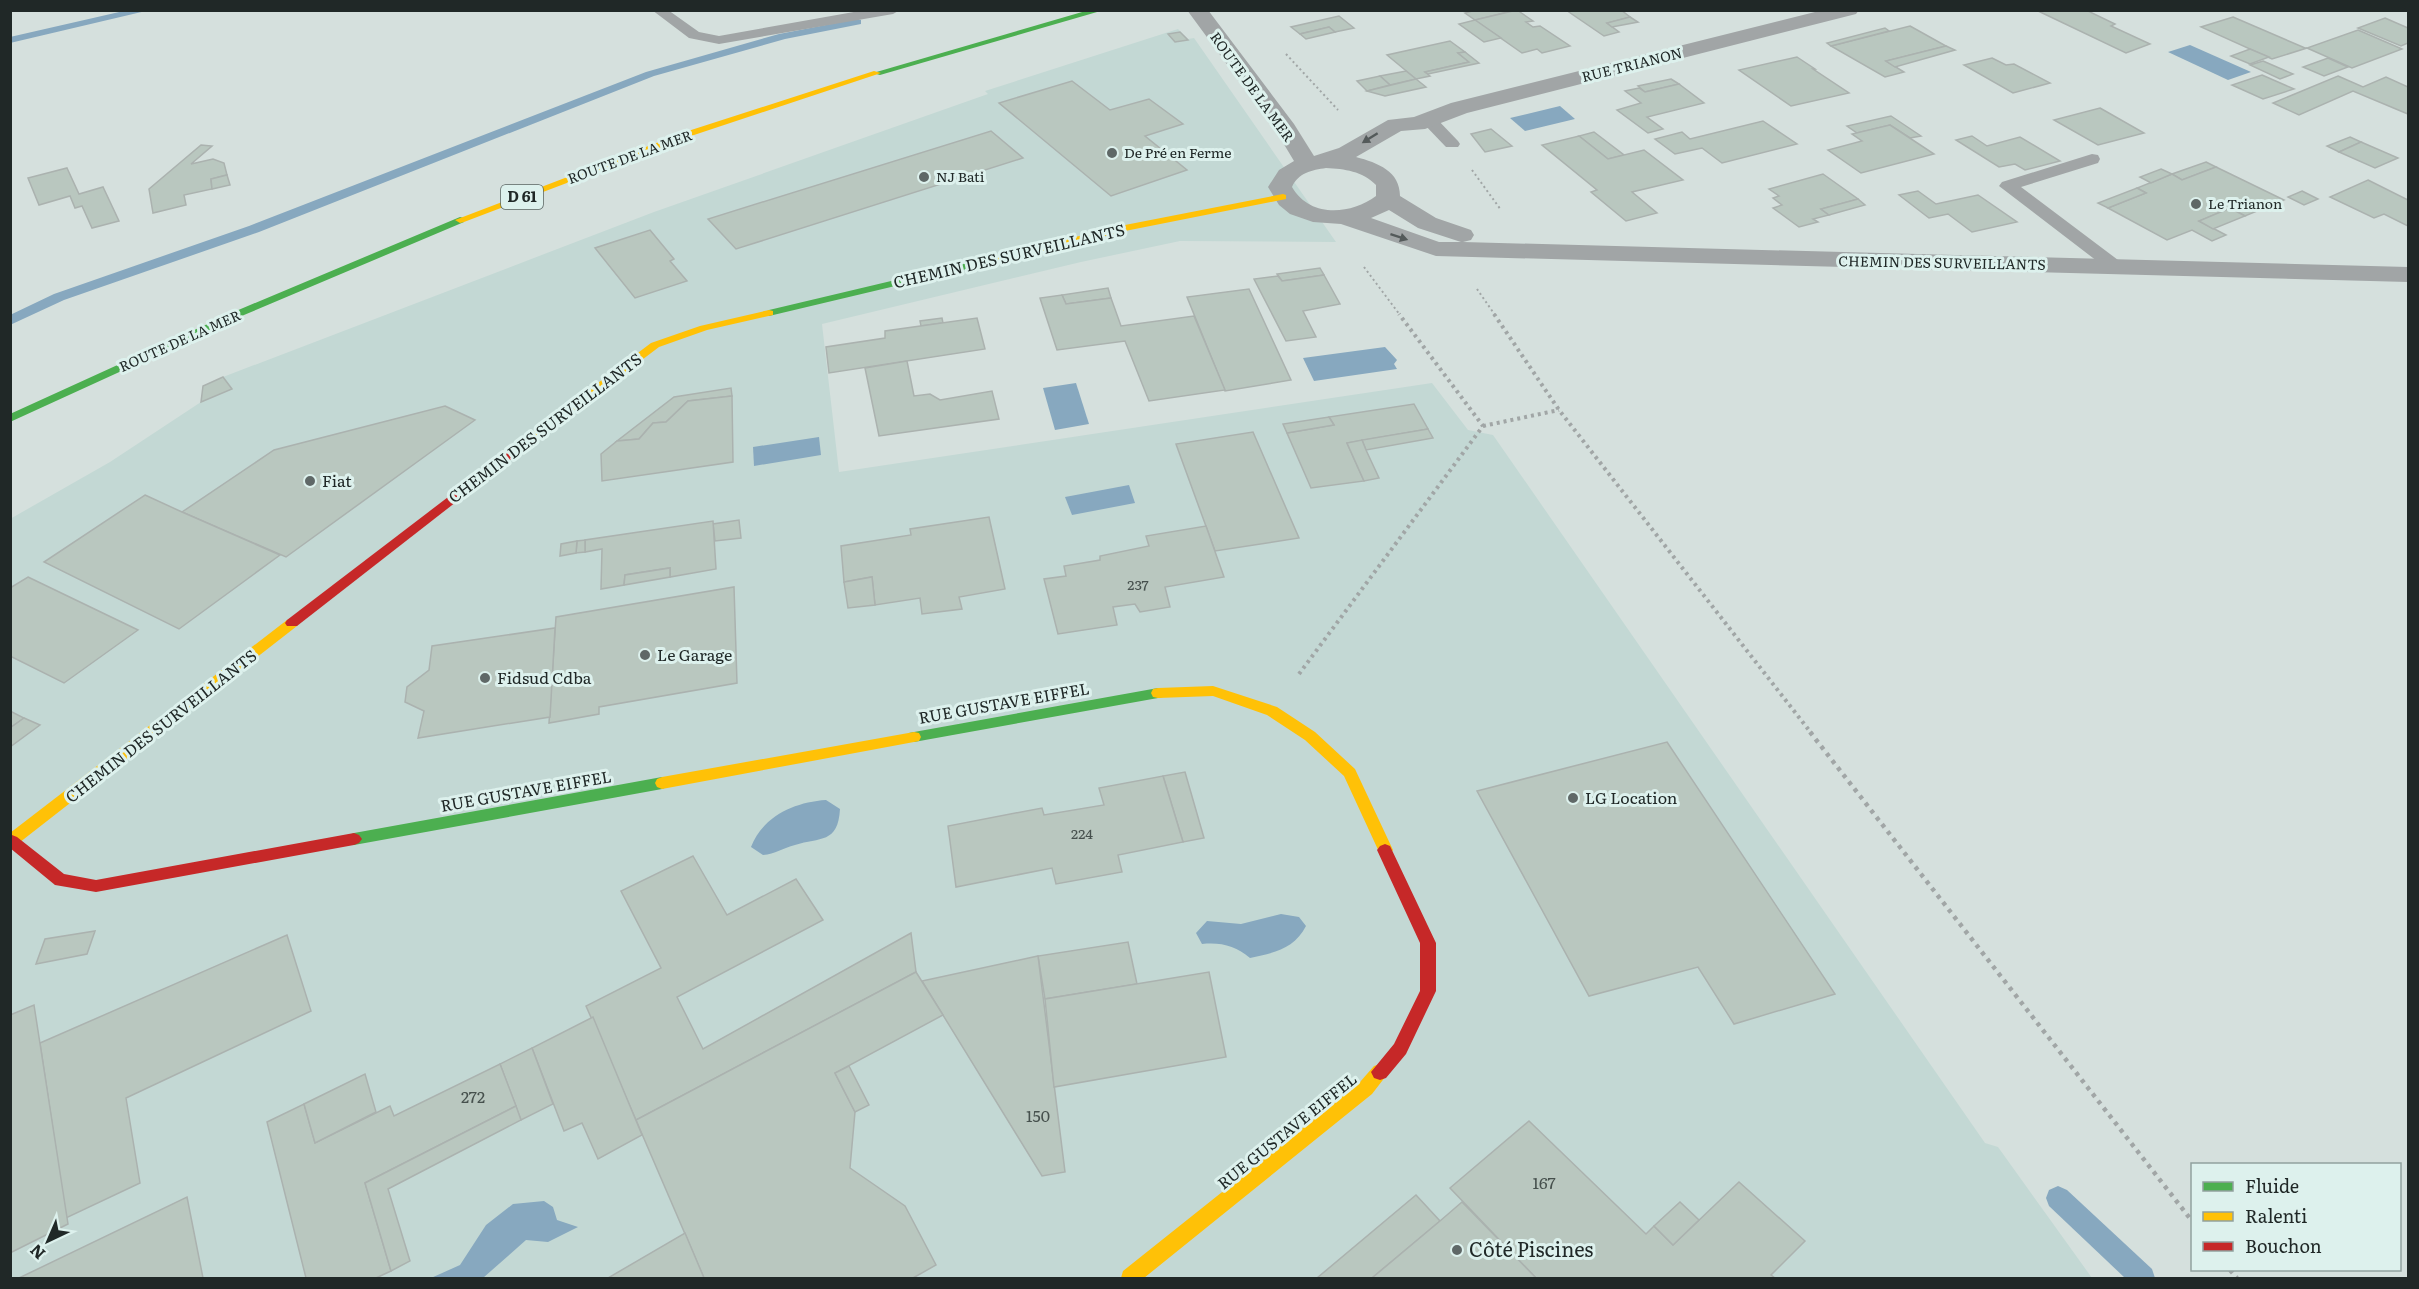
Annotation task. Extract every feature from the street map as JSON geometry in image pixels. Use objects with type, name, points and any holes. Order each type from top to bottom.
[{"type":"street","name":"ROUTE DE LA MER","points":[[10,419],[301,287],[630,155],[826,91],[1100,10]]},
{"type":"street","name":"ROUTE DE LA MER","points":[[1197,10],[1286,129],[1316,162]]},
{"type":"street","name":"RUE TRIANON","points":[[1283,197],[1280,187],[1284,178],[1316,162],[1347,153],[1396,124],[1422,122],[1459,108],[1849,10]]},
{"type":"street","points":[[1376,171],[1384,158],[1417,133],[1422,122]]},
{"type":"street","points":[[1316,162],[1361,165],[1376,171],[1388,184],[1388,199]]},
{"type":"street","points":[[1283,197],[1307,212],[1344,217],[1371,211],[1388,199]]},
{"type":"street","name":"CHEMIN DES SURVEILLANTS","points":[[11,842],[601,383],[655,345],[744,317],[1125,228],[1283,197]]},
{"type":"street","points":[[1388,199],[1427,223],[1464,236],[1476,250]]},
{"type":"street","name":"CHEMIN DES SURVEILLANTS","points":[[1344,217],[1436,249],[2409,275]]},
{"type":"street","name":"RUE GUSTAVE EIFFEL","points":[[11,842],[60,880],[96,886],[1154,693],[1213,691],[1272,711],[1310,736],[1350,772],[1428,944],[1428,991],[1400,1049],[1366,1089],[1130,1278]]},
{"type":"lane","points":[[659,10],[682,29],[703,40],[719,40],[892,10]]},
{"type":"lane","points":[[1422,122],[1452,144]]},
{"type":"lane","points":[[2092,159],[2008,186],[2116,267]]},
{"type":"path","points":[[1284,52],[1338,111]]},
{"type":"path","points":[[1452,144],[1501,209],[1503,218]]},
{"type":"path","points":[[1370,260],[1363,266],[1483,426]]},
{"type":"path","points":[[1476,288],[1559,410],[2191,1218]]},
{"type":"path","points":[[1272,711],[1483,426],[1559,410]]},
{"type":"shaded area","points":[[1178,29],[1188,39],[1194,38],[1336,242],[1180,241],[1081,262],[822,324],[839,472],[1432,383],[1468,430],[1493,435],[1985,1143],[1998,1147],[2092,1278],[11,1278],[10,519],[110,462],[201,402],[203,386],[223,377],[654,212],[988,94],[985,91]]},
{"type":"water","points":[[2190,45],[2251,72],[2228,80],[2168,52]]},
{"type":"water","points":[[1560,106],[1575,119],[1525,131],[1510,118]]},
{"type":"water","points":[[1385,347],[1397,360],[1394,364],[1397,369],[1314,381],[1303,358]]},
{"type":"water","points":[[1076,383],[1089,424],[1055,430],[1043,388]]},
{"type":"water","points":[[819,437],[821,455],[754,466],[753,447]]},
{"type":"water","points":[[1129,485],[1135,503],[1072,515],[1065,497]]},
{"type":"water","points":[[826,800],[840,809],[839,820],[831,834],[763,855],[751,847],[763,827],[781,813],[803,804]]},
{"type":"water","points":[[1281,914],[1299,917],[1306,926],[1296,940],[1289,945],[1259,956],[1250,958],[1239,950],[1222,944],[1202,944],[1196,933],[1207,921],[1241,924]]},
{"type":"water","points":[[544,1201],[553,1207],[557,1220],[578,1227],[548,1242],[526,1240],[483,1278],[431,1278],[460,1265],[486,1225],[513,1204]]},
{"type":"building","points":[[1476,10],[1516,10],[1475,20],[1465,13]]},
{"type":"building","points":[[1517,10],[1533,21],[1526,22],[1533,27],[1540,26],[1570,46],[1542,53],[1537,49],[1522,53],[1475,20]]},
{"type":"building","points":[[1566,10],[1621,10],[1630,17],[1607,23],[1619,32],[1604,36]]},
{"type":"building","points":[[2036,10],[2086,10],[2115,24],[2111,26],[2150,44],[2126,53]]},
{"type":"building","points":[[1339,16],[1354,28],[1335,32],[1329,27],[1300,34],[1291,27]]},
{"type":"building","points":[[1630,17],[1638,22],[1612,27],[1607,23]]},
{"type":"building","points":[[2233,17],[2307,48],[2272,59],[2201,27]]},
{"type":"building","points":[[2385,18],[2408,28],[2408,43],[2401,46],[2358,28]]},
{"type":"building","points":[[1475,20],[1501,38],[1484,42],[1459,24]]},
{"type":"building","points":[[1910,26],[1946,46],[1886,61],[1904,72],[1885,77],[1831,46]]},
{"type":"building","points":[[1329,27],[1335,32],[1306,39],[1300,34]]},
{"type":"building","points":[[1885,28],[1889,31],[1831,46],[1827,43]]},
{"type":"building","points":[[2358,30],[2402,49],[2352,68],[2307,48]]},
{"type":"building","points":[[1180,32],[1188,40],[1175,42],[1168,34]]},
{"type":"building","points":[[1450,41],[1465,52],[1458,53],[1469,62],[1425,72],[1430,76],[1416,79],[1387,55]]},
{"type":"building","points":[[1946,46],[1955,50],[1895,67],[1886,61]]},
{"type":"building","points":[[2250,49],[2269,57],[2250,64],[2231,56]]},
{"type":"building","points":[[1465,52],[1479,63],[1428,74],[1425,72],[1469,62],[1458,53]]},
{"type":"building","points":[[1797,57],[1849,93],[1791,106],[1739,70]]},
{"type":"building","points":[[1992,58],[2006,65],[2014,64],[2050,83],[2013,93],[1964,65]]},
{"type":"building","points":[[2328,58],[2348,67],[2324,76],[2303,67]]},
{"type":"building","points":[[2263,61],[2293,74],[2280,79],[2250,65]]},
{"type":"building","points":[[1406,71],[1416,79],[1390,85],[1380,76]]},
{"type":"building","points":[[2262,75],[2294,89],[2263,99],[2232,85]]},
{"type":"building","points":[[1380,76],[1390,85],[1367,91],[1357,81]]},
{"type":"building","points":[[2338,76],[2363,87],[2386,77],[2408,87],[2408,114],[2353,91],[2299,115],[2273,103]]},
{"type":"building","points":[[1416,79],[1426,87],[1385,96],[1367,91]]},
{"type":"building","points":[[1671,79],[1679,84],[1645,92],[1638,86]]},
{"type":"building","name":"De Pré en Ferme","points":[[1072,81],[1110,110],[1149,99],[1183,124],[1145,136],[1187,170],[1111,196],[999,103]]},
{"type":"building","points":[[1679,84],[1704,103],[1647,117],[1663,129],[1648,133],[1617,110],[1641,103],[1625,91],[1639,88],[1645,92]]},
{"type":"building","points":[[2100,108],[2144,133],[2098,145],[2054,120]]},
{"type":"building","points":[[1891,116],[1921,136],[1910,138],[1890,125],[1857,133],[1847,126]]},
{"type":"building","points":[[1763,121],[1797,144],[1722,163],[1702,148],[1675,154],[1655,139],[1682,132],[1690,139]]},
{"type":"building","points":[[1890,125],[1934,154],[1861,173],[1828,150],[1862,141],[1852,134]]},
{"type":"building","points":[[1491,129],[1512,146],[1485,152],[1471,134]]},
{"type":"building","points":[[991,131],[1023,158],[736,249],[708,219]]},
{"type":"building","points":[[1594,132],[1624,155],[1608,159],[1579,136]]},
{"type":"building","points":[[1579,136],[1608,159],[1644,150],[1683,180],[1632,192],[1657,213],[1626,221],[1591,192],[1597,190],[1542,145]]},
{"type":"building","points":[[1972,136],[1987,146],[2020,137],[2060,161],[2025,170],[2015,164],[1999,167],[1956,140]]},
{"type":"building","points":[[2350,137],[2361,142],[2339,152],[2327,146]]},
{"type":"building","points":[[2361,142],[2398,158],[2375,168],[2339,152]]},
{"type":"building","points":[[201,145],[212,146],[191,164],[213,159],[224,163],[227,175],[211,179],[212,189],[184,195],[186,205],[153,213],[149,189]]},
{"type":"building","points":[[2206,162],[2216,167],[2182,180],[2172,174]]},
{"type":"building","name":"Le Trianon","points":[[2216,167],[2284,200],[2245,216],[2230,208],[2199,221],[2226,235],[2212,241],[2192,230],[2167,240],[2108,208],[2146,193],[2137,188],[2172,174],[2182,180]]},
{"type":"building","points":[[67,168],[79,194],[103,187],[119,221],[92,228],[82,206],[75,208],[70,196],[39,205],[28,178]]},
{"type":"building","points":[[2161,169],[2172,174],[2151,183],[2140,177]]},
{"type":"building","points":[[1823,174],[1858,199],[1821,209],[1829,215],[1813,219],[1818,222],[1799,227],[1773,208],[1782,205],[1773,198],[1779,196],[1769,189]]},
{"type":"building","points":[[227,175],[230,185],[212,189],[211,179]]},
{"type":"building","points":[[2368,180],[2408,200],[2408,226],[2384,214],[2374,218],[2330,197]]},
{"type":"building","points":[[2137,188],[2146,193],[2108,208],[2098,203]]},
{"type":"building","points":[[1918,191],[1936,204],[1978,195],[2017,222],[1972,232],[1948,214],[1929,218],[1899,195]]},
{"type":"building","points":[[2302,191],[2318,199],[2304,205],[2288,197]]},
{"type":"building","points":[[1858,199],[1865,205],[1829,215],[1821,209]]},
{"type":"building","points":[[2230,208],[2245,216],[2213,229],[2199,221]]},
{"type":"building","points":[[650,230],[674,259],[670,261],[687,281],[635,298],[595,248]]},
{"type":"building","points":[[1320,268],[1324,275],[1282,281],[1277,274]]},
{"type":"building","points":[[1324,275],[1340,304],[1303,311],[1316,337],[1286,341],[1254,279],[1278,276],[1282,281]]},
{"type":"building","points":[[1108,288],[1111,298],[1066,304],[1062,295]]},
{"type":"building","points":[[1249,289],[1291,380],[1225,391],[1187,297]]},
{"type":"building","points":[[1062,295],[1066,304],[1111,298],[1121,326],[1194,316],[1225,390],[1149,401],[1125,341],[1057,350],[1040,298]]},
{"type":"building","points":[[942,318],[943,323],[921,326],[920,321]]},
{"type":"building","points":[[977,318],[985,349],[829,373],[826,347],[885,338],[885,331]]},
{"type":"building","points":[[907,361],[914,396],[930,394],[940,400],[992,391],[999,419],[879,436],[865,368]]},
{"type":"building","points":[[223,377],[232,389],[201,402],[203,386]]},
{"type":"building","points":[[731,388],[732,396],[688,401],[666,422],[653,423],[639,439],[617,441],[674,397]]},
{"type":"building","points":[[732,396],[733,462],[602,481],[601,454],[617,441],[639,439],[653,423],[666,422],[688,401]]},
{"type":"building","points":[[1414,404],[1428,429],[1347,443],[1364,481],[1311,488],[1287,433],[1334,425],[1329,417]]},
{"type":"building","name":"Fiat","points":[[445,406],[475,420],[286,557],[182,512],[274,450]]},
{"type":"building","points":[[1329,417],[1334,425],[1287,433],[1283,424]]},
{"type":"building","points":[[1428,429],[1433,438],[1366,450],[1362,440]]},
{"type":"building","points":[[1253,432],[1299,538],[1215,551],[1176,444]]},
{"type":"building","points":[[1362,440],[1379,478],[1364,481],[1347,443]]},
{"type":"building","points":[[145,495],[280,555],[179,629],[44,562]]},
{"type":"building","points":[[989,517],[1005,589],[959,597],[962,609],[922,614],[920,598],[875,605],[872,577],[844,582],[841,546],[911,535],[910,529]]},
{"type":"building","points":[[739,520],[741,538],[715,541],[713,524]]},
{"type":"building","points":[[713,521],[716,569],[670,577],[670,568],[625,575],[624,585],[601,589],[602,549],[585,552],[585,540]]},
{"type":"building","points":[[1206,526],[1224,577],[1165,587],[1170,607],[1140,612],[1135,604],[1113,607],[1117,625],[1058,634],[1044,579],[1066,576],[1064,566],[1100,560],[1100,556],[1149,546],[1146,536]]},
{"type":"building","points":[[585,540],[585,552],[576,553],[577,541]]},
{"type":"building","points":[[577,541],[576,553],[560,556],[561,544]]},
{"type":"building","points":[[670,568],[670,577],[624,585],[625,575]]},
{"type":"building","points":[[28,577],[138,630],[64,683],[10,656],[10,588]]},
{"type":"building","points":[[872,577],[875,605],[848,608],[844,582]]},
{"type":"building","name":"Le Garage","points":[[734,587],[737,683],[599,707],[599,714],[549,723],[556,617]]},
{"type":"building","name":"Fidsud Cdba","points":[[555,628],[550,717],[418,738],[424,711],[405,702],[407,687],[429,670],[432,646]]},
{"type":"building","points":[[10,711],[24,718],[10,728]]},
{"type":"building","points":[[24,718],[40,725],[10,747],[10,728]]},
{"type":"building","points":[[1667,742],[1835,994],[1734,1024],[1698,967],[1589,996],[1477,791]]},
{"type":"building","points":[[1185,772],[1204,838],[1183,842],[1163,776]]},
{"type":"building","points":[[1163,776],[1183,842],[1118,855],[1122,872],[1056,884],[1052,868],[956,887],[948,826],[1042,808],[1044,815],[1104,805],[1099,788]]},
{"type":"building","points":[[693,856],[727,915],[796,879],[823,920],[677,997],[703,1049],[911,933],[916,972],[636,1120],[586,1006],[661,968],[621,891]]},
{"type":"building","points":[[95,931],[87,954],[36,964],[45,939]]},
{"type":"building","points":[[287,935],[311,1011],[126,1098],[140,1183],[66,1218],[40,1043]]},
{"type":"building","points":[[1128,942],[1137,984],[1045,999],[1038,956]]},
{"type":"building","points":[[1038,956],[1065,1172],[1042,1176],[922,981]]},
{"type":"building","points":[[916,972],[943,1015],[835,1073],[855,1112],[850,1168],[905,1206],[936,1265],[913,1278],[704,1278],[636,1120]]},
{"type":"building","points":[[1209,972],[1226,1057],[1054,1087],[1045,999]]},
{"type":"building","points":[[34,1005],[68,1224],[10,1253],[10,1015]]},
{"type":"building","points":[[593,1017],[642,1135],[598,1159],[582,1123],[564,1131],[532,1048]]},
{"type":"building","points":[[532,1048],[553,1104],[521,1120],[500,1064]]},
{"type":"building","points":[[500,1064],[516,1106],[365,1183],[391,1271],[376,1278],[306,1278],[267,1122],[304,1104],[315,1143],[390,1106],[394,1116]]},
{"type":"building","points":[[849,1066],[869,1105],[855,1112],[835,1073]]},
{"type":"building","points":[[365,1074],[376,1112],[315,1143],[304,1104]]},
{"type":"building","points":[[516,1106],[521,1120],[388,1189],[410,1261],[391,1271],[365,1183]]},
{"type":"building","points":[[1529,1121],[1646,1234],[1654,1226],[1673,1245],[1739,1182],[1805,1241],[1771,1275],[1775,1278],[1536,1278],[1450,1188]]},
{"type":"building","points":[[1416,1195],[1440,1221],[1372,1278],[1317,1278]]},
{"type":"building","points":[[187,1197],[203,1278],[19,1278]]},
{"type":"building","name":"Côté Piscines","points":[[1462,1202],[1536,1278],[1372,1278],[1440,1221]]},
{"type":"building","points":[[1680,1202],[1699,1220],[1673,1245],[1654,1226]]},
{"type":"building","points":[[685,1233],[704,1278],[608,1278]]},
{"type":"waterway","points":[[10,40],[145,10]]},
{"type":"waterway","points":[[10,321],[59,297],[254,229],[650,74],[783,36],[857,22]]},
{"type":"waterway","points":[[2058,1198],[2143,1278]]},
{"type":"traffic: fast","points":[[877,73],[1100,10]]},
{"type":"traffic: fast","points":[[10,419],[240,313],[460,220]]},
{"type":"traffic: fast","points":[[769,313],[988,261]]},
{"type":"traffic: fast","points":[[914,737],[1158,693]]},
{"type":"traffic: fast","points":[[354,839],[662,783]]},
{"type":"traffic: slow","points":[[460,220],[688,134],[877,73]]},
{"type":"traffic: slow","points":[[988,261],[1125,228],[1283,197]]},
{"type":"traffic: slow","points":[[511,453],[655,345],[704,328],[769,313]]},
{"type":"traffic: slow","points":[[10,842],[292,623]]},
{"type":"traffic: slow","points":[[1158,693],[1213,691],[1272,711],[1310,736],[1350,773],[1385,850]]},
{"type":"traffic: slow","points":[[662,783],[914,737]]},
{"type":"traffic: slow","points":[[1130,1278],[1366,1088],[1380,1072]]},
{"type":"traffic: jam","points":[[292,623],[511,453]]},
{"type":"traffic: jam","points":[[12,841],[60,880],[96,886],[354,839]]},
{"type":"traffic: jam","points":[[1380,1072],[1400,1049],[1428,991],[1428,943],[1385,850]]},
{"type":"place","name":"De Pré en Ferme","points":[[1112,153]]},
{"type":"place","name":"NJ Bati","points":[[924,177]]},
{"type":"place","name":"Le Trianon","points":[[2196,204]]},
{"type":"place","name":"Fiat","points":[[310,481]]},
{"type":"place","name":"Le Garage","points":[[645,655]]},
{"type":"place","name":"Fidsud Cdba","points":[[485,678]]},
{"type":"place","name":"LG Location","points":[[1573,798]]},
{"type":"place","name":"Côté Piscines","points":[[1457,1250]]}]
